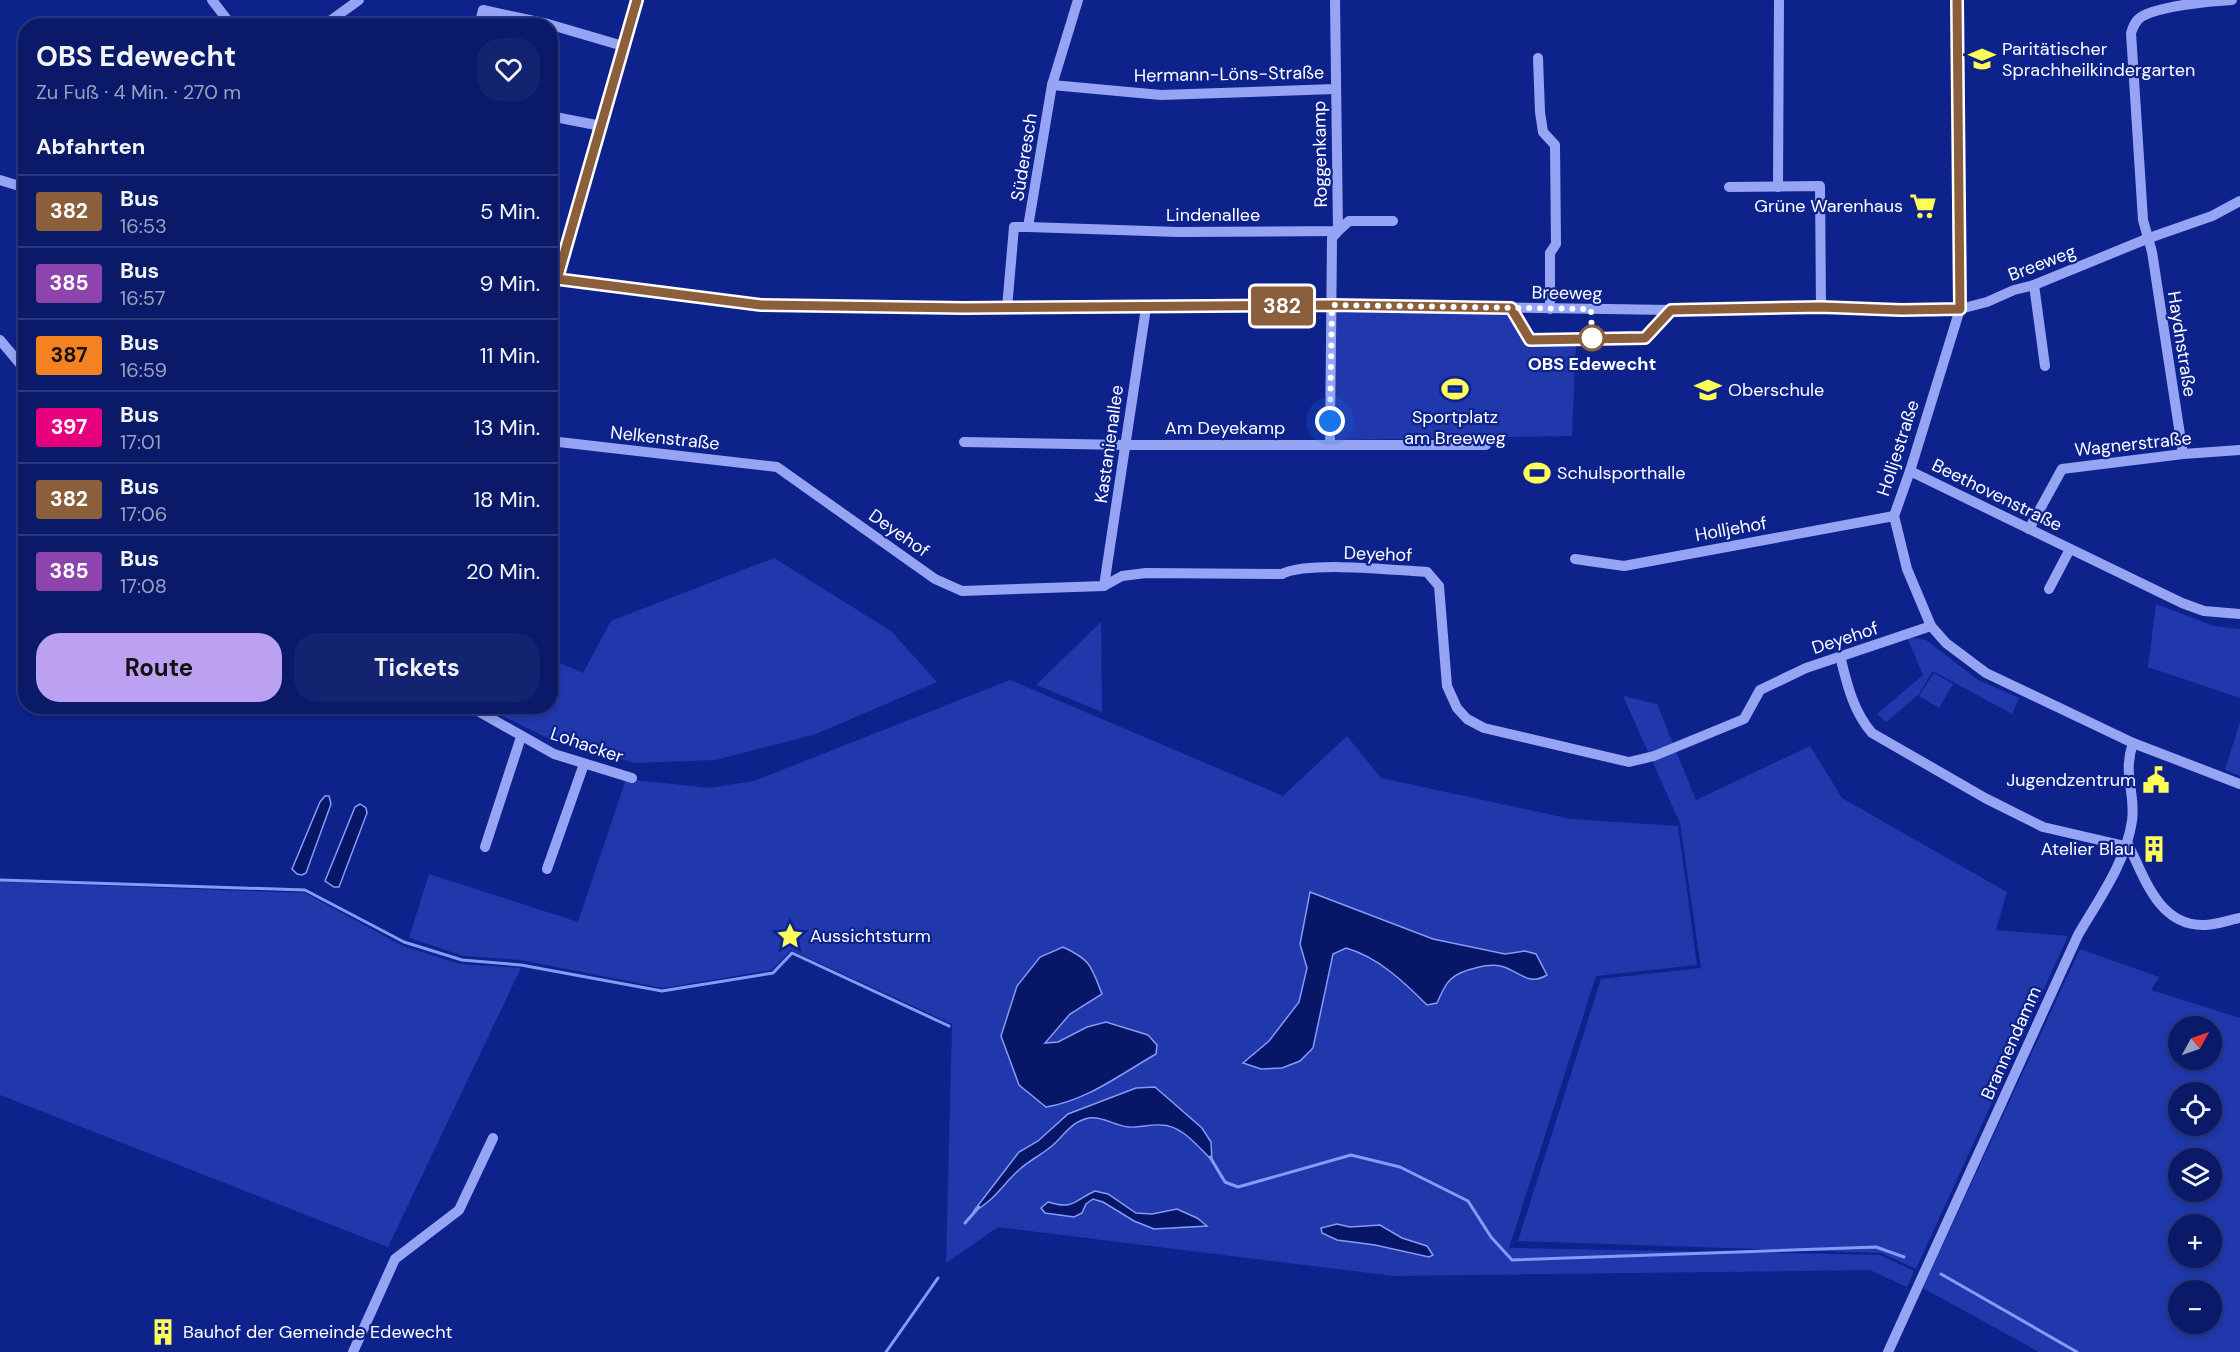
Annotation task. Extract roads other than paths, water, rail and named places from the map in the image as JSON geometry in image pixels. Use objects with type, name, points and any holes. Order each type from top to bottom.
[{"type":"street","points":[[212,0],[226,18]]},
{"type":"street","points":[[334,18],[359,0]]},
{"type":"street","points":[[558,265],[637,0]]},
{"type":"street","name":"Süderesch","points":[[1007,308],[1014,227],[1028,227],[1052,85],[1078,0]]},
{"type":"street","name":"Roggenkamp","points":[[1330,444],[1332,238],[1338,231],[1335,0]]},
{"type":"street","points":[[1778,187],[1779,0]]},
{"type":"street","name":"Holljestraße","points":[[1956,0],[1960,309],[1894,516],[1907,569],[1931,626],[1946,644],[1986,673],[2133,743],[2240,784]]},
{"type":"street","name":"Haydnstraße","points":[[2183,454],[2149,238],[2143,220],[2131,33],[2136,22],[2146,15],[2196,3],[2232,0]]},
{"type":"street","points":[[481,18],[483,10],[520,18]]},
{"type":"street","points":[[558,27],[623,46]]},
{"type":"street","points":[[1538,58],[1543,132],[1555,145],[1556,244],[1550,253],[1550,309]]},
{"type":"street","name":"Hermann-Löns-Straße","points":[[1052,85],[1161,95],[1335,89]]},
{"type":"street","points":[[558,118],[601,126]]},
{"type":"street","points":[[0,180],[18,186]]},
{"type":"street","points":[[1729,187],[1820,186],[1821,307]]},
{"type":"street","name":"Breeweg","points":[[558,279],[761,305],[1007,308],[1332,305],[1671,310],[1821,307],[1901,310],[1960,309],[2034,285],[2149,238],[2212,216],[2240,201]]},
{"type":"street","name":"Lindenallee","points":[[1028,227],[1178,232],[1338,231],[1348,221],[1393,221]]},
{"type":"street","points":[[2034,285],[2045,366]]},
{"type":"street","name":"Kastanienallee","points":[[1104,586],[1146,308]]},
{"type":"street","points":[[0,340],[18,361]]},
{"type":"street","name":"Nelkenstraße","points":[[558,442],[777,467]]},
{"type":"street","name":"Am Deyekamp","points":[[964,442],[1126,445],[1486,445]]},
{"type":"street","name":"Wagnerstraße","points":[[2029,529],[2062,469],[2183,454],[2240,450]]},
{"type":"street","name":"Deyehof","points":[[777,467],[935,579],[962,591],[1104,586],[1122,576],[1146,573],[1282,574],[1291,570],[1328,568],[1427,572],[1439,586],[1447,686],[1457,708],[1467,719],[1484,728],[1629,762],[1666,752],[1744,719],[1760,690],[1806,668],[1931,626]]},
{"type":"street","name":"Beethovenstraße","points":[[1910,471],[2182,603],[2205,611],[2240,614]]},
{"type":"street","name":"Holljehof","points":[[1575,559],[1624,566],[1894,516]]},
{"type":"street","name":"Beethovenstraße","points":[[2049,589],[2070,549]]},
{"type":"street","points":[[1840,656],[1848,689],[1860,720],[1872,733],[1986,798],[2043,827],[2126,844],[2157,902],[2169,914],[2189,923],[2205,926],[2240,918]]},
{"type":"street","name":"Lohacker","points":[[482,714],[554,754],[632,778]]},
{"type":"street","points":[[485,847],[521,737]]},
{"type":"street","name":"Brannendamm","points":[[1888,1352],[2078,935],[2114,874],[2126,844],[2132,819],[2132,799],[2127,771],[2133,743]]},
{"type":"street","points":[[547,869],[584,764]]},
{"type":"street","points":[[353,1352],[395,1259],[459,1210],[493,1138]]},
{"type":"waterway","points":[[0,880],[305,890],[404,942],[462,960],[521,965],[662,991],[773,973],[792,953],[949,1026]]},
{"type":"waterway","points":[[1210,1157],[1225,1182],[1238,1187],[1351,1155],[1400,1167],[1468,1201],[1491,1237],[1512,1260],[1876,1247],[1904,1257]]},
{"type":"waterway","points":[[965,1223],[979,1207]]},
{"type":"waterway","points":[[1941,1274],[2077,1352]]},
{"type":"waterway","points":[[886,1352],[938,1278]]},
{"type":"place","name":"Paritätischer Sprachheilkindergarten","points":[[1982,59]]},
{"type":"place","name":"Grüne Warenhaus","points":[[1923,206]]},
{"type":"place","name":"OBS Edewecht","points":[[1592,338]]},
{"type":"place","name":"Sportplatz am Breeweg","points":[[1455,389]]},
{"type":"place","name":"Oberschule","points":[[1708,390]]},
{"type":"place","name":"Schulsporthalle","points":[[1537,473]]},
{"type":"place","name":"Jugendzentrum","points":[[2156,780]]},
{"type":"place","name":"Atelier Blau","points":[[2154,849]]},
{"type":"place","name":"Aussichtsturm","points":[[790,936]]},
{"type":"place","name":"Bauhof der Gemeinde Edewecht","points":[[163,1332]]}]
